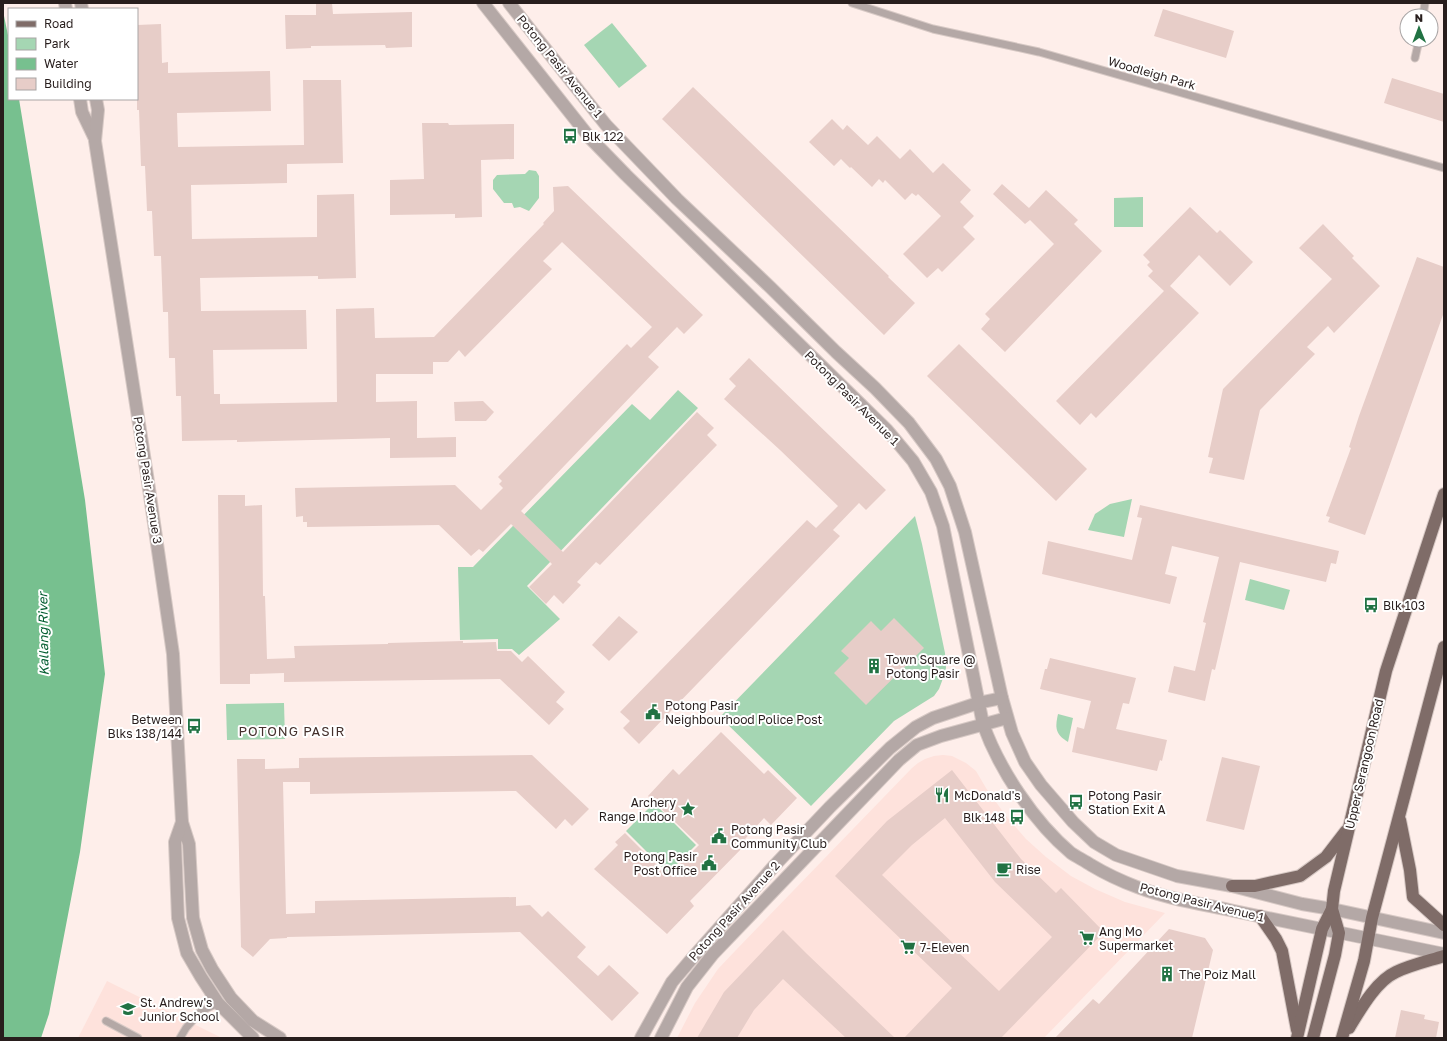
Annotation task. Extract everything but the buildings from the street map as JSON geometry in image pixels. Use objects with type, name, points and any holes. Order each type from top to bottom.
[{"type":"main road","name":"Upper Serangoon Road","points":[[1312,1038],[1335,955],[1339,932],[1332,909],[1334,891],[1386,671],[1444,494]]},
{"type":"main road","points":[[1343,1038],[1364,961],[1372,918],[1444,647]]},
{"type":"main road","points":[[1400,817],[1410,870],[1412,897],[1444,925]]},
{"type":"main road","points":[[1232,886],[1255,886],[1300,876],[1326,857],[1349,826]]},
{"type":"main road","points":[[1297,1037],[1322,929],[1332,909]]},
{"type":"main road","points":[[1260,916],[1282,951],[1297,1037]]},
{"type":"main road","points":[[1343,1038],[1364,1003],[1384,981],[1395,972],[1444,955]]},
{"type":"street","name":"Potong Pasir Avenue 1","points":[[483,3],[560,102],[595,143],[654,203],[888,430],[913,461],[931,492],[943,526],[978,703],[989,742],[1007,776],[1042,823],[1071,853],[1106,874],[1138,888],[1168,896],[1444,955]]},
{"type":"street","name":"Potong Pasir Avenue 1","points":[[509,3],[606,125],[677,199],[875,388],[909,423],[936,459],[950,486],[965,532],[1002,698],[1012,733],[1025,762],[1041,785],[1073,822],[1094,842],[1116,855],[1177,876],[1232,886],[1302,904],[1444,933]]},
{"type":"street","name":"Potong Pasir Avenue 3","points":[[80,100],[82,112],[95,141]]},
{"type":"street","name":"Potong Pasir Avenue 3","points":[[96,100],[98,110],[95,141],[147,475],[173,654],[182,822],[189,844],[193,918],[202,950],[212,969],[231,998],[253,1021],[280,1038]]},
{"type":"street","name":"Potong Pasir Avenue 2","points":[[641,1038],[672,982],[695,955],[774,866],[890,748],[916,727],[948,712],[1002,698]]},
{"type":"street","name":"Potong Pasir Avenue 2","points":[[661,1038],[687,987],[713,954],[899,760],[917,745],[941,736],[1007,718]]},
{"type":"street","name":"Potong Pasir Avenue 3","points":[[182,822],[176,842],[178,918],[187,953],[200,977],[218,1003],[253,1038]]},
{"type":"lane","name":"Woodleigh Park","points":[[852,3],[933,29],[1046,54],[1444,168]]},
{"type":"lane","points":[[1416,58],[1418,48]]},
{"type":"lane","points":[[180,1038],[186,1028],[201,1011],[218,1003]]},
{"type":"lane","points":[[106,1021],[138,1038]]},
{"type":"shaded area","points":[[943,755],[952,756],[966,763],[976,771],[1006,816],[1026,839],[1046,857],[1071,876],[1095,889],[1125,902],[1165,913],[1044,1038],[677,1038],[695,1003],[718,969],[912,768],[925,759]]},
{"type":"shaded area","name":"St. Andrew's Junior School","points":[[107,981],[222,1038],[78,1038]]},
{"type":"green space","points":[[612,23],[647,66],[619,88],[584,45]]},
{"type":"green space","points":[[529,170],[536,171],[539,176],[539,198],[529,211],[520,207],[514,208],[512,203],[504,203],[493,189],[493,180],[497,175],[525,174]]},
{"type":"green space","points":[[1143,197],[1143,227],[1114,227],[1114,198]]},
{"type":"green space","points":[[678,390],[698,408],[527,586],[560,619],[519,655],[512,649],[498,649],[498,639],[460,640],[458,567],[473,567],[632,404],[650,420]]},
{"type":"green space","points":[[1132,499],[1124,537],[1088,530],[1095,514],[1110,504]]},
{"type":"green space","points":[[915,516],[945,653],[946,668],[942,681],[934,696],[894,721],[811,806],[720,717]]},
{"type":"green space","points":[[1250,579],[1290,590],[1284,610],[1245,600]]},
{"type":"green space","points":[[284,703],[285,739],[227,740],[226,704]]},
{"type":"green space","points":[[1058,714],[1073,718],[1068,742],[1058,733],[1056,723]]},
{"type":"green space","points":[[654,803],[696,845],[668,873],[626,831]]},
{"type":"water","name":"Kallang River","points":[[3,11],[8,35],[8,100],[19,100],[85,500],[105,674],[80,852],[49,1014],[41,1038],[3,1038]]},
{"type":"place","name":"Blk 122","points":[[570,136]]},
{"type":"place","name":"Blk 103","points":[[1371,605]]},
{"type":"place","name":"Town Square @ Potong Pasir","points":[[874,666]]},
{"type":"place","name":"Potong Pasir Neighbourhood Police Post","points":[[653,712]]},
{"type":"place","name":"Between Blks 138/144","points":[[194,726]]},
{"type":"place","name":"McDonald's","points":[[942,795]]},
{"type":"place","name":"Potong Pasir Station Exit A","points":[[1076,802]]},
{"type":"place","name":"Archery Range Indoor","points":[[688,809]]},
{"type":"place","name":"Blk 148","points":[[1017,817]]},
{"type":"place","name":"Potong Pasir Community Club","points":[[719,836]]},
{"type":"place","name":"Potong Pasir Post Office","points":[[709,863]]},
{"type":"place","name":"Rise","points":[[1004,869]]},
{"type":"place","name":"Ang Mo Supermarket","points":[[1087,938]]},
{"type":"place","name":"7-Eleven","points":[[908,947]]},
{"type":"place","name":"The Poiz Mall","points":[[1167,974]]},
{"type":"place","name":"St. Andrew's Junior School","points":[[128,1009]]},
{"type":"district","name":"POTONG PASIR","points":[[292,731]]}]
